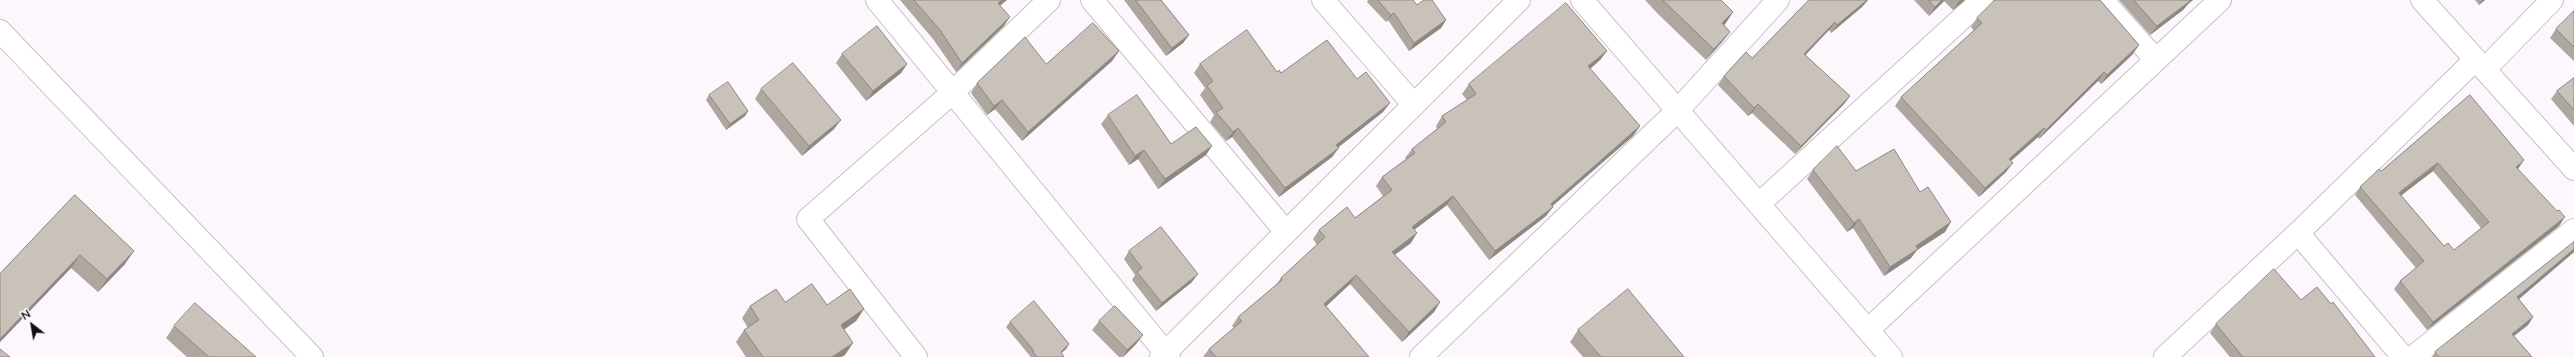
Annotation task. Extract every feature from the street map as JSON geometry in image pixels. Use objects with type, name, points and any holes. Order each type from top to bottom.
[{"type":"street","points":[[877,0],[1165,356],[1286,232],[1519,0]]},
{"type":"street","points":[[916,357],[808,219],[952,93],[1049,0]]},
{"type":"street","points":[[1092,0],[1286,232]]},
{"type":"street","points":[[1322,0],[1414,105]]},
{"type":"street","points":[[1582,0],[1891,357]]},
{"type":"street","points":[[1421,357],[1678,110],[1778,0]]},
{"type":"street","points":[[1759,204],[1982,0]]},
{"type":"street","points":[[2102,0],[2156,60]]},
{"type":"street","points":[[1868,330],[2220,0]]},
{"type":"street","points":[[2422,0],[2574,169]]},
{"type":"street","points":[[2475,60],[2485,69],[2552,0]]},
{"type":"street","points":[[0,31],[312,357]]},
{"type":"street","points":[[2175,353],[2475,60]]},
{"type":"street","points":[[2413,357],[2574,230]]},
{"type":"street","points":[[2298,233],[2403,357]]},
{"type":"building","points":[[914,0],[1002,0],[998,3],[1010,17],[962,63],[940,30]]},
{"type":"building","points":[[1136,0],[1161,0],[1189,35],[1172,48]]},
{"type":"building","points":[[1378,0],[1413,0],[1417,5],[1424,0],[1432,0],[1446,20],[1414,43],[1394,13],[1391,15]]},
{"type":"building","points":[[1663,0],[1721,0],[1733,12],[1722,23],[1730,32],[1714,49]]},
{"type":"building","points":[[1809,0],[1867,0],[1837,25],[1835,22],[1804,54],[1850,96],[1801,146],[1758,104],[1754,108],[1724,76],[1746,52],[1752,58]]},
{"type":"building","points":[[1929,0],[1942,0],[1935,7]]},
{"type":"building","points":[[1995,0],[2100,0],[2139,45],[2107,75],[2104,72],[2046,130],[2044,128],[2009,159],[2013,163],[1985,188],[1901,97],[1982,23],[1977,18]]},
{"type":"building","points":[[2134,0],[2189,0],[2190,1],[2157,26]]},
{"type":"building","points":[[1566,3],[1607,51],[1588,66],[1640,126],[1551,204],[1553,207],[1495,251],[1453,196],[1412,227],[1417,233],[1392,252],[1440,302],[1409,332],[1356,275],[1324,304],[1369,357],[1216,357],[1209,349],[1242,321],[1238,317],[1282,280],[1281,278],[1325,237],[1319,230],[1347,207],[1355,218],[1392,190],[1382,177],[1415,153],[1412,149],[1446,122],[1442,116],[1476,94],[1469,84]]},
{"type":"building","points":[[2574,11],[2574,47],[2556,29]]},
{"type":"building","points":[[1093,23],[1119,51],[1028,132],[1002,100],[994,106],[977,83],[1025,37],[1046,64]]},
{"type":"building","points":[[877,26],[907,64],[873,91],[842,54]]},
{"type":"building","points":[[1247,30],[1277,72],[1279,70],[1281,73],[1327,40],[1357,79],[1366,72],[1390,103],[1336,145],[1339,148],[1285,188],[1238,128],[1233,132],[1216,112],[1223,108],[1207,86],[1213,81],[1200,64]]},
{"type":"building","points":[[793,63],[841,120],[809,146],[761,89]]},
{"type":"building","points":[[2574,78],[2574,110],[2557,91]]},
{"type":"building","points":[[728,82],[748,111],[730,124],[709,95]]},
{"type":"building","points":[[1137,95],[1171,144],[1196,127],[1212,146],[1165,179],[1144,150],[1135,156],[1108,115]]},
{"type":"building","points":[[2470,95],[2524,160],[2516,167],[2557,211],[2559,210],[2565,217],[2433,322],[2400,281],[2424,261],[2360,187],[2379,169],[2381,171]],"holes":[[[2438,163],[2489,222],[2454,250],[2448,243],[2444,246],[2399,193]]]},
{"type":"building","points":[[1837,146],[1856,171],[1894,149],[1920,192],[1928,187],[1951,222],[1916,246],[1918,249],[1890,267],[1859,219],[1854,223],[1813,170]]},
{"type":"building","points":[[75,195],[134,251],[107,279],[80,255],[0,339],[0,274]]},
{"type":"building","points":[[1161,227],[1198,274],[1162,303],[1137,272],[1142,268],[1129,251]]},
{"type":"building","points":[[2574,242],[2574,249],[2517,297],[2533,317],[2512,334],[2532,357],[2439,357],[2435,352]]},
{"type":"building","points":[[2274,269],[2301,300],[2317,287],[2331,304],[2333,302],[2375,357],[2243,357],[2216,324]]},
{"type":"building","points":[[812,284],[827,305],[850,289],[864,309],[841,325],[853,343],[832,357],[763,357],[744,330],[759,320],[750,306],[776,289],[785,302]]},
{"type":"building","points":[[1628,289],[1684,357],[1601,357],[1578,330]]},
{"type":"building","points":[[1034,301],[1069,344],[1061,352],[1064,357],[1037,357],[1033,352],[1034,351],[1010,322]]},
{"type":"building","points":[[195,303],[256,357],[209,357],[174,326]]},
{"type":"building","points":[[1115,306],[1143,335],[1127,350],[1099,321]]},
{"type":"building","points":[[0,349],[10,357],[0,357]]}]
